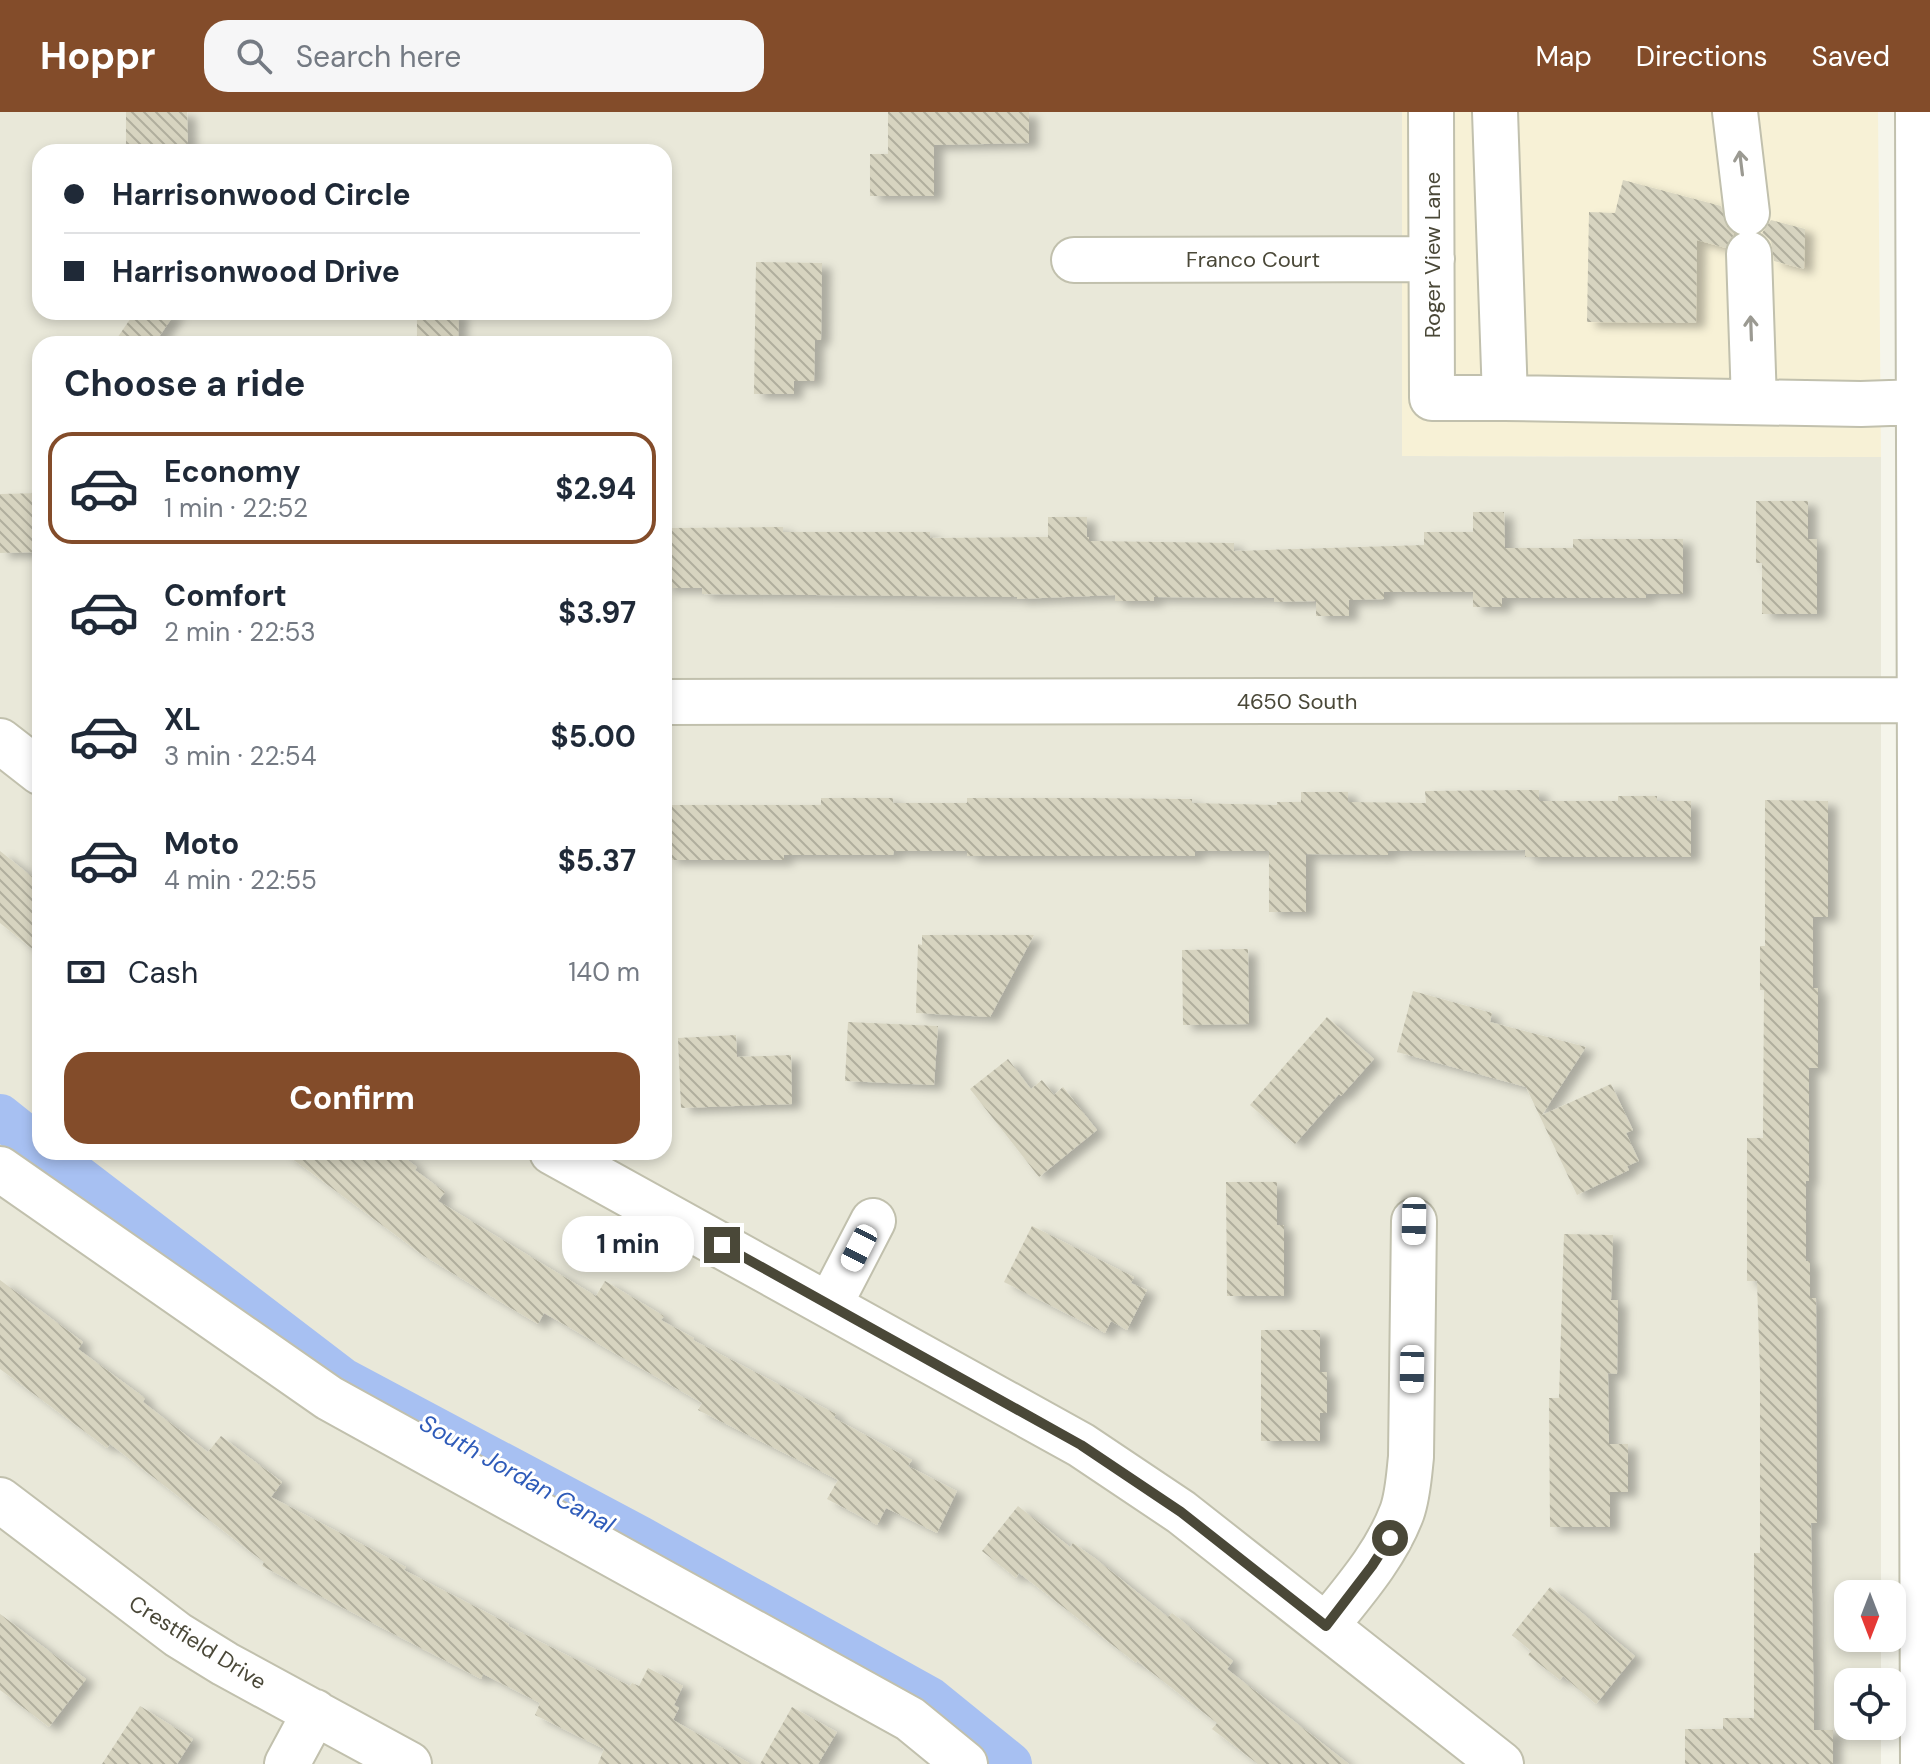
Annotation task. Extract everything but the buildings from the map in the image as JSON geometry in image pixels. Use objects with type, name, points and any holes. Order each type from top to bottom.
[{"type":"street","name":"Roger View Lane","points":[[1431,112],[1432,398],[1505,398]]},
{"type":"street","points":[[1495,112],[1505,398],[1754,402],[1923,410]]},
{"type":"street","points":[[1735,112],[1748,234],[1754,402]]},
{"type":"street","points":[[1922,135],[1926,1604],[1923,1764]]},
{"type":"street","name":"Franco Court","points":[[1074,260],[1432,259]]},
{"type":"street","name":"4650 South","points":[[672,702],[1925,700]]},
{"type":"street","points":[[0,741],[32,766]]},
{"type":"street","points":[[567,1160],[1081,1445],[1181,1512],[1501,1764]]},
{"type":"street","points":[[0,1169],[329,1398],[910,1719],[965,1764]]},
{"type":"street","points":[[830,1304],[873,1221]]},
{"type":"street","points":[[1326,1626],[1364,1578],[1390,1538],[1405,1498],[1411,1457],[1414,1221]]},
{"type":"street","name":"Crestfield Drive","points":[[0,1500],[178,1635],[225,1664],[409,1764]]},
{"type":"street","points":[[287,1764],[315,1712]]},
{"type":"shaded area","points":[[0,112],[1402,112],[1403,456],[1881,457],[1881,1580],[1834,1580],[1834,1652],[1881,1652],[1881,1668],[1834,1668],[1834,1740],[1881,1740],[1881,1764],[0,1764]]},
{"type":"shaded area","points":[[1402,112],[1878,112],[1881,457],[1402,456]]},
{"type":"waterway","name":"South Jordan Canal","points":[[0,1116],[32,1142]]},
{"type":"waterway","name":"South Jordan Canal","points":[[55,1160],[343,1380],[640,1538],[930,1699],[1010,1764]]},
{"type":"route","points":[[722,1245],[1081,1445],[1181,1512],[1326,1626],[1390,1538]]}]
